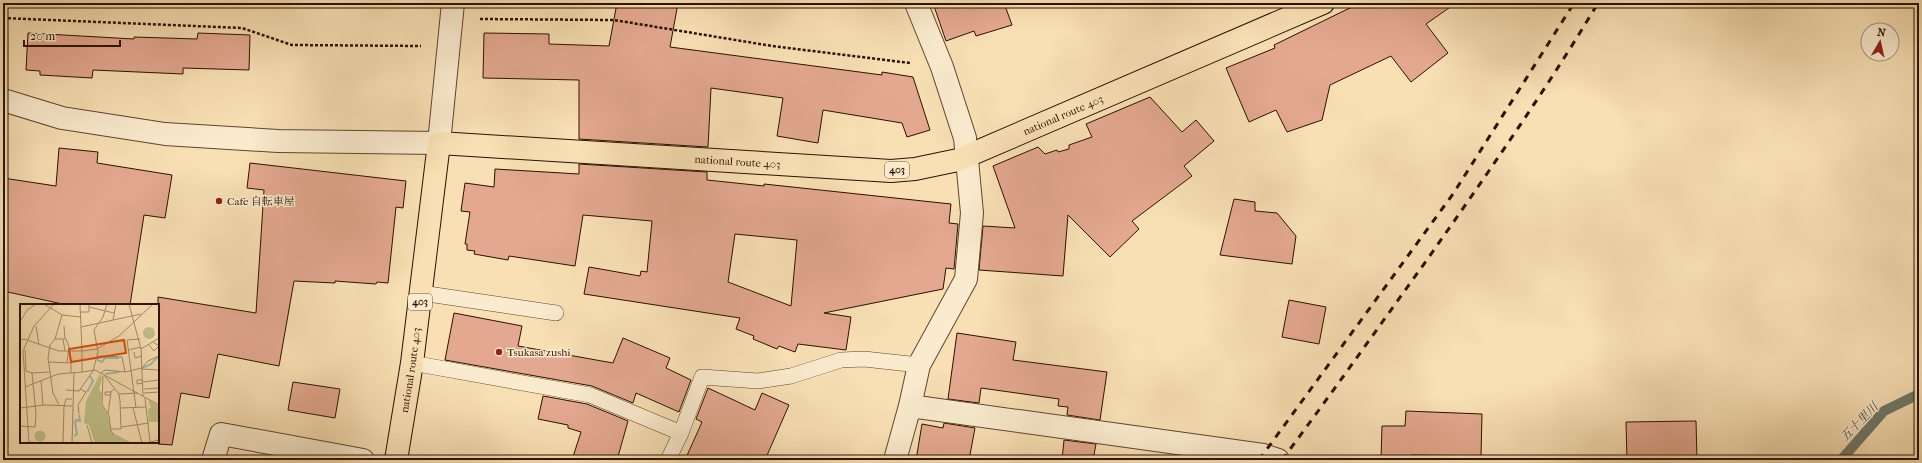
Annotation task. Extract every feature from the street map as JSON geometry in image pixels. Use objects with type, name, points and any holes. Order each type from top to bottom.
[{"type":"highway","name":"national route 403","points":[[396,460],[412,364],[439,143],[891,171],[922,167],[958,160],[1323,3]]},
{"type":"street","points":[[895,460],[910,406],[919,365],[966,279],[972,213],[965,138],[942,67],[915,3]]},
{"type":"street","points":[[3,100],[62,118],[165,134],[278,141],[439,143],[452,11]]},
{"type":"street","points":[[910,406],[1263,455],[1278,460]]},
{"type":"street","points":[[213,460],[221,434],[363,460]]},
{"type":"lane","points":[[421,293],[556,313]]},
{"type":"lane","points":[[668,460],[681,433],[702,378],[758,381],[790,376],[841,360],[864,359],[919,365]]},
{"type":"lane","points":[[412,364],[590,395],[681,433]]},
{"type":"path","points":[[452,11],[614,20],[772,46],[942,67]]},
{"type":"path","points":[[3,18],[242,28],[292,45],[449,46]]},
{"type":"building","points":[[617,3],[678,3],[670,47],[882,75],[882,72],[913,77],[930,130],[907,137],[902,123],[823,110],[818,143],[777,136],[783,98],[711,88],[708,147],[579,139],[579,80],[483,78],[484,33],[549,34],[549,44],[609,46]]},
{"type":"building","points":[[933,3],[1004,3],[1012,25],[976,36],[974,31],[946,41]]},
{"type":"building","points":[[1360,3],[1456,3],[1426,24],[1448,53],[1411,82],[1391,56],[1330,85],[1322,120],[1287,132],[1276,110],[1249,122],[1226,68],[1275,48],[1274,45]]},
{"type":"building","points":[[28,33],[134,39],[134,37],[197,39],[198,33],[250,35],[249,70],[183,68],[183,74],[93,70],[92,78],[40,75],[40,71],[26,70]]},
{"type":"building","points":[[1150,97],[1182,132],[1196,120],[1214,141],[1184,166],[1192,176],[1132,221],[1139,229],[1110,257],[1068,215],[1063,276],[979,270],[983,226],[1015,228],[993,166],[1038,147],[1045,154],[1057,150],[1058,152],[1069,149],[1069,145],[1092,137],[1086,124]]},
{"type":"building","points":[[59,148],[98,152],[97,163],[172,175],[165,218],[144,215],[130,304],[62,304],[3,291],[3,178],[56,186]]},
{"type":"building","points":[[250,163],[406,181],[403,208],[396,207],[388,283],[377,282],[376,284],[335,281],[335,283],[294,281],[279,366],[218,354],[209,398],[181,393],[172,445],[158,444],[158,297],[256,313],[264,190],[247,188]]},
{"type":"building","points":[[579,164],[707,172],[707,180],[764,186],[764,184],[951,204],[949,223],[958,224],[954,269],[946,268],[943,289],[824,313],[851,317],[846,350],[798,344],[795,352],[779,346],[777,349],[753,339],[754,336],[736,329],[740,318],[584,294],[589,267],[640,276],[641,271],[647,272],[652,221],[583,215],[575,266],[509,256],[508,260],[474,254],[475,251],[467,250],[467,244],[465,244],[470,212],[461,211],[465,183],[494,187],[495,169],[579,174]],"holes":[[[735,234],[797,240],[791,306],[728,282]]]},
{"type":"building","points":[[1234,199],[1255,202],[1255,211],[1277,213],[1296,236],[1292,264],[1220,255]]},
{"type":"building","points":[[1289,300],[1326,307],[1319,344],[1282,337]]},
{"type":"building","points":[[454,313],[522,326],[518,346],[613,363],[623,338],[670,358],[666,368],[691,380],[679,412],[636,393],[633,403],[592,386],[445,360]]},
{"type":"building","points":[[957,333],[1016,342],[1013,360],[1107,372],[1100,420],[1067,415],[1068,407],[1058,406],[1059,399],[981,388],[979,403],[948,399]]},
{"type":"building","points":[[293,382],[340,389],[335,418],[288,410]]},
{"type":"building","points":[[708,388],[755,410],[762,393],[789,405],[765,460],[685,460],[702,422],[696,419]]},
{"type":"building","points":[[543,396],[587,404],[628,421],[617,460],[572,460],[581,432],[568,428],[568,425],[538,419]]},
{"type":"building","points":[[1406,411],[1482,414],[1481,456],[1411,455],[1411,460],[1381,460],[1382,426],[1405,426]]},
{"type":"building","points":[[1696,421],[1697,460],[1627,460],[1626,422]]},
{"type":"building","points":[[944,423],[975,428],[969,460],[916,460],[922,424],[943,428]]},
{"type":"building","points":[[1064,440],[1096,444],[1093,460],[1062,460]]},
{"type":"waterway","name":"五十里川","points":[[1841,460],[1884,411],[1919,394]]},
{"type":"railway","points":[[1259,460],[1453,194],[1574,3]]},
{"type":"railway","points":[[1282,460],[1473,195],[1537,100],[1598,3]]},
{"type":"place","name":"Cafe 自転車屋","points":[[219,201]]},
{"type":"place","name":"Tsukasa zushi","points":[[499,352]]}]
